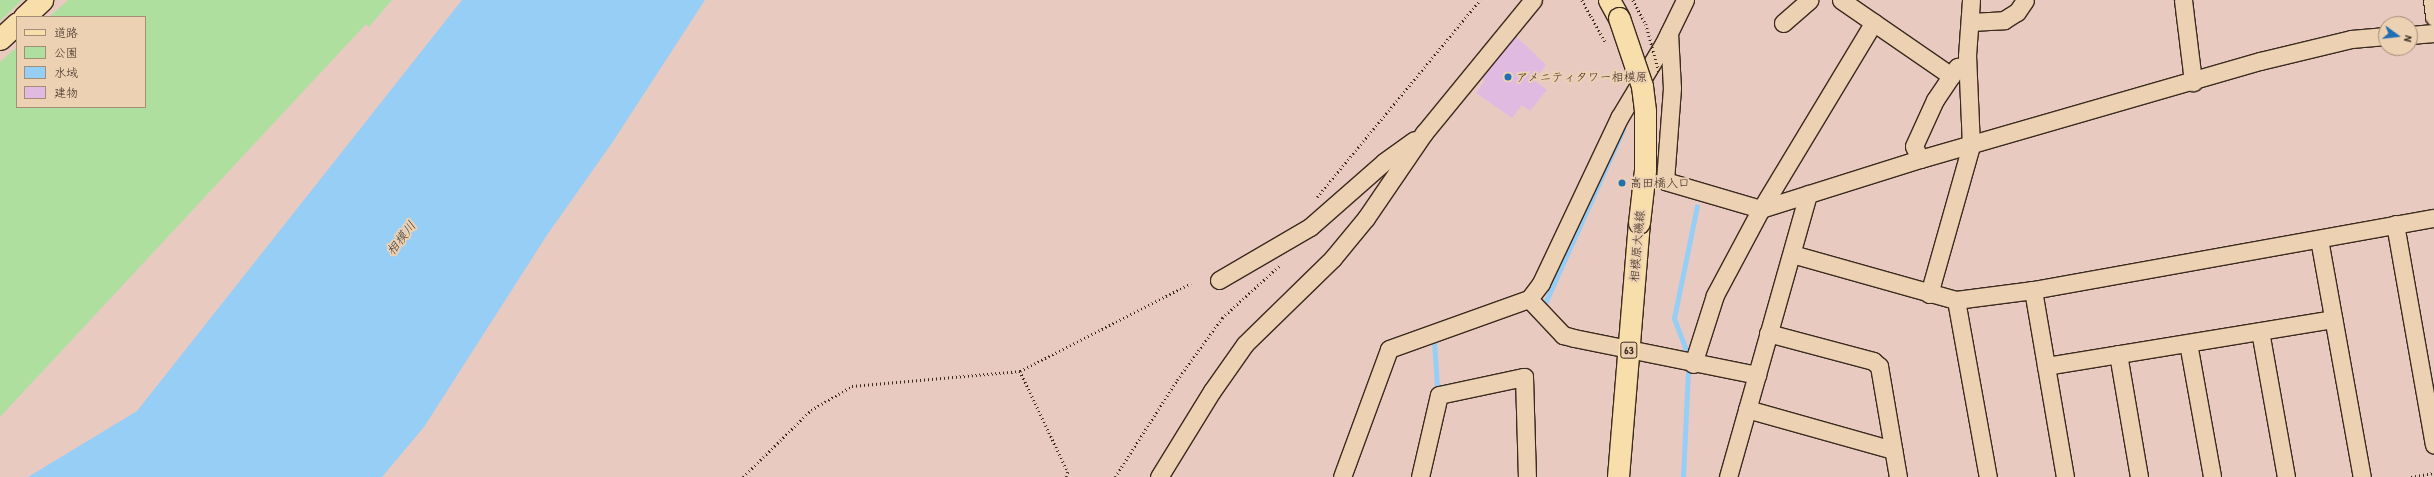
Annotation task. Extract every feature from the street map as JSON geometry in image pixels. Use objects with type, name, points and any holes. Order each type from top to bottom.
[{"type":"main road","points":[[25,16],[42,0]]},
{"type":"main road","name":"相模原大磯線","points":[[1609,0],[1619,18],[1642,86],[1645,111],[1644,170],[1618,477]]},
{"type":"main road","points":[[0,39],[16,24]]},
{"type":"street","points":[[1164,476],[1212,391],[1245,344],[1333,258],[1366,218],[1424,133],[1533,0]]},
{"type":"street","points":[[1533,305],[1541,283],[1619,118],[1669,33],[1685,0]]},
{"type":"street","points":[[1783,23],[1810,0]]},
{"type":"street","points":[[1841,0],[1951,76]]},
{"type":"street","points":[[1929,294],[1971,146],[1966,56],[1971,0]]},
{"type":"street","points":[[1970,22],[2004,20],[2017,12],[2025,0]]},
{"type":"street","points":[[2183,0],[2193,82]]},
{"type":"street","points":[[2432,0],[2434,17]]},
{"type":"street","points":[[1693,364],[1715,295],[1761,209],[1874,22]]},
{"type":"street","points":[[1669,33],[1672,88],[1665,181],[1761,209],[1920,159],[1971,146],[2193,82],[2260,61],[2351,39],[2378,37]]},
{"type":"street","points":[[2418,34],[2434,33]]},
{"type":"street","points":[[1920,159],[1914,146],[1935,100],[1966,56]]},
{"type":"street","points":[[1219,280],[1310,227],[1384,162],[1424,133]]},
{"type":"street","points":[[1728,477],[1808,194]]},
{"type":"street","points":[[1792,254],[1929,294],[1956,300],[2033,290],[2434,218]]},
{"type":"street","points":[[2395,224],[2433,436]]},
{"type":"street","points":[[2319,239],[2362,477]]},
{"type":"street","points":[[2033,290],[2065,477]]},
{"type":"street","points":[[1956,300],[1988,477]]},
{"type":"street","points":[[1533,305],[1563,334],[1693,364],[1757,375]]},
{"type":"street","points":[[1342,477],[1389,349],[1533,305]]},
{"type":"street","points":[[2046,366],[2333,319]]},
{"type":"street","points":[[2260,331],[2286,477]]},
{"type":"street","points":[[1768,333],[1876,363],[1881,369],[1898,477]]},
{"type":"street","points":[[2188,343],[2212,477]]},
{"type":"street","points":[[2118,354],[2139,477]]},
{"type":"street","points":[[1420,477],[1439,395],[1524,377],[1527,477]]},
{"type":"street","points":[[1747,409],[1893,450]]},
{"type":"path","points":[[1314,200],[1480,0]]},
{"type":"path","points":[[1582,0],[1610,50]]},
{"type":"path","points":[[1115,477],[1173,386],[1222,318],[1284,261]]},
{"type":"path","points":[[743,477],[811,410],[852,386],[1020,371],[1191,283]]},
{"type":"path","points":[[1020,371],[1068,472],[1066,477]]},
{"type":"path","points":[[2411,477],[2434,473]]},
{"type":"green space","points":[[0,0],[22,0],[0,21]]},
{"type":"green space","points":[[68,0],[392,0],[369,27],[366,24],[0,417],[0,62],[16,48],[16,108],[146,108],[146,16],[50,16]]},
{"type":"water","name":"相模川","points":[[462,0],[705,0],[612,143],[547,235],[424,427],[382,477],[28,477],[137,411]]},
{"type":"building","name":"アメニティタワー相模原","points":[[1516,36],[1546,65],[1534,80],[1547,90],[1530,111],[1522,105],[1512,118],[1476,93],[1485,80],[1482,78]]},
{"type":"waterway","points":[[1537,304],[1546,301],[1623,130]]},
{"type":"waterway","points":[[1683,477],[1688,372],[1685,347],[1674,318],[1697,206]]},
{"type":"waterway","points":[[1437,387],[1434,341],[1439,339]]},
{"type":"place","name":"アメニティタワー相模原","points":[[1508,77]]},
{"type":"place","name":"高田橋入口","points":[[1622,183]]}]
